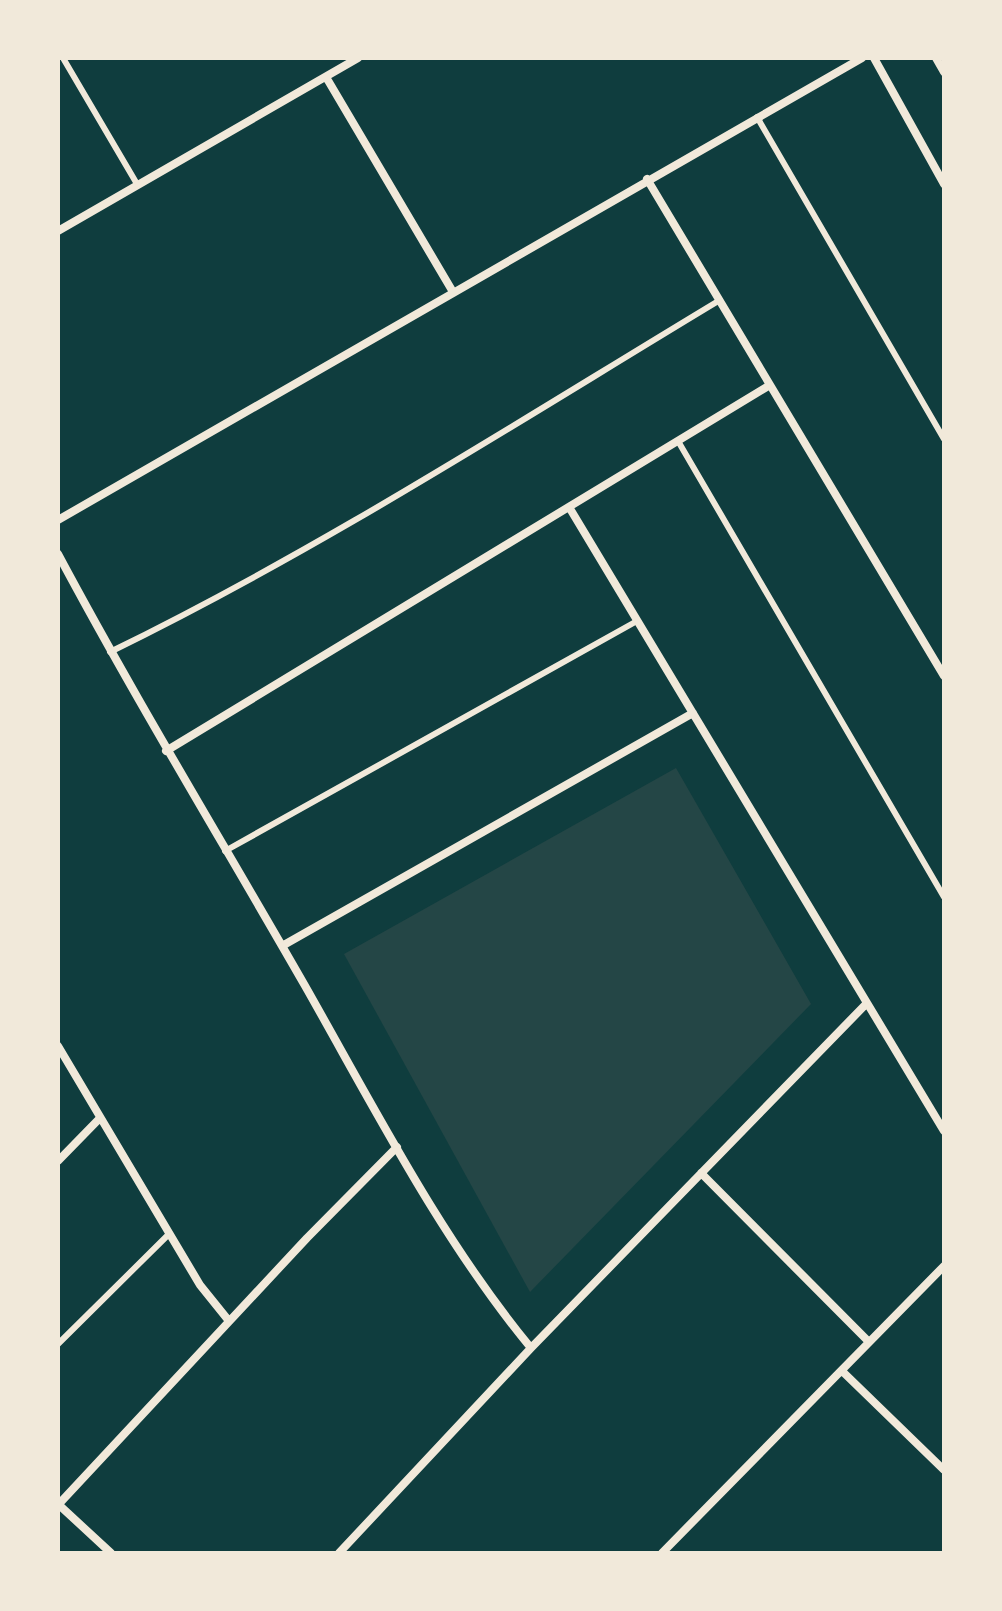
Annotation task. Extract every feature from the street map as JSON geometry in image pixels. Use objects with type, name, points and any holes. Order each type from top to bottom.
[{"type":"street","points":[[58,231],[358,58]]},
{"type":"street","points":[[58,520],[862,58]]},
{"type":"street","points":[[874,58],[944,184]]},
{"type":"street","points":[[936,58],[944,72]]},
{"type":"street","points":[[326,77],[453,292]]},
{"type":"street","points":[[647,179],[944,676]]},
{"type":"street","points":[[166,751],[770,385]]},
{"type":"street","points":[[569,507],[944,1131]]},
{"type":"street","points":[[58,554],[166,751],[397,1147],[461,1252],[507,1320],[531,1348]]},
{"type":"street","points":[[282,946],[693,713]]},
{"type":"street","points":[[339,1553],[531,1348],[867,1003]]},
{"type":"street","points":[[58,1046],[200,1285],[229,1321]]},
{"type":"street","points":[[58,1161],[100,1118]]},
{"type":"street","points":[[111,1553],[58,1504],[397,1147]]},
{"type":"street","points":[[701,1173],[869,1342]]},
{"type":"street","points":[[662,1553],[944,1266]]},
{"type":"street","points":[[842,1371],[944,1470]]},
{"type":"lane","points":[[63,58],[137,184]]},
{"type":"lane","points":[[757,117],[944,439]]},
{"type":"lane","points":[[110,652],[197,610],[312,545],[721,300]]},
{"type":"lane","points":[[678,441],[944,897]]},
{"type":"lane","points":[[225,851],[637,621]]},
{"type":"lane","points":[[58,1344],[169,1234]]},
{"type":"shaded area","points":[[676,768],[811,1004],[530,1292],[344,954]]}]
